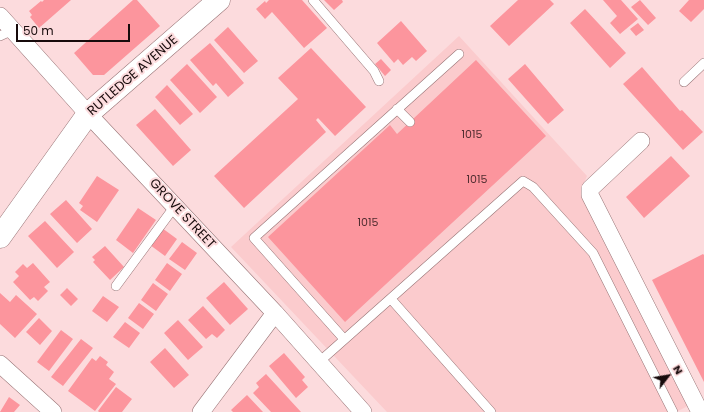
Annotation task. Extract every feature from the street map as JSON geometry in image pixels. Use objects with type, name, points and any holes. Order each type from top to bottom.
[{"type":"main road","name":"RUTLEDGE AVENUE","points":[[0,237],[88,114],[219,0]]},
{"type":"street","name":"GROVE STREET","points":[[0,16],[6,33],[88,114],[175,206],[275,313],[363,412]]},
{"type":"street","points":[[641,141],[590,189],[590,195],[700,412]]},
{"type":"street","points":[[201,412],[275,313]]},
{"type":"street","points":[[0,364],[53,412]]},
{"type":"lane","points":[[313,0],[374,71],[379,81]]},
{"type":"lane","points":[[344,339],[254,238],[459,54]]},
{"type":"lane","points":[[684,82],[704,63]]},
{"type":"lane","points":[[397,109],[410,122]]},
{"type":"lane","points":[[318,362],[523,181],[533,187],[593,253],[673,412]]},
{"type":"lane","points":[[116,286],[175,206]]},
{"type":"lane","points":[[391,299],[491,412]]},
{"type":"shaded area","points":[[459,36],[587,176],[583,185],[688,406],[676,412],[387,412],[231,247]]},
{"type":"building","points":[[44,0],[71,0],[39,28],[30,17],[32,15],[29,11]]},
{"type":"building","points":[[133,0],[137,0],[160,26],[104,75],[93,75],[74,53]]},
{"type":"building","points":[[269,0],[302,0],[327,28],[304,48],[272,12],[265,19],[256,9],[265,1],[266,3]]},
{"type":"building","points":[[324,0],[342,0],[343,2],[334,10]]},
{"type":"building","points":[[518,0],[550,0],[554,4],[509,46],[490,26]]},
{"type":"building","points":[[603,0],[621,0],[638,19],[620,34],[610,23],[617,16]]},
{"type":"building","points":[[640,0],[656,18],[648,25],[631,7]]},
{"type":"building","points":[[689,0],[704,0],[704,9],[691,22],[679,11]]},
{"type":"building","points":[[585,9],[626,53],[610,68],[570,23]]},
{"type":"building","points":[[401,21],[427,51],[416,61],[412,57],[403,65],[398,59],[394,63],[377,43]]},
{"type":"building","points":[[638,23],[644,30],[636,36],[630,29]]},
{"type":"building","points":[[228,27],[258,61],[244,73],[214,40]]},
{"type":"building","points":[[210,43],[244,83],[228,97],[216,83],[213,86],[190,60]]},
{"type":"building","points":[[311,48],[366,107],[335,136],[318,118],[316,120],[326,132],[244,208],[214,176],[298,99],[278,78]]},
{"type":"building","points":[[381,59],[391,70],[385,76],[375,64]]},
{"type":"building","points":[[476,60],[546,136],[345,322],[268,237],[390,125],[397,134]]},
{"type":"building","points":[[187,64],[217,97],[200,113],[170,80]]},
{"type":"building","points":[[525,64],[564,110],[548,124],[508,79]]},
{"type":"building","points":[[642,67],[680,111],[682,110],[703,132],[683,150],[623,84]]},
{"type":"building","points":[[167,85],[193,114],[180,125],[155,97]]},
{"type":"building","points":[[155,109],[191,150],[173,166],[136,125]]},
{"type":"building","points":[[671,156],[690,176],[644,218],[626,197]]},
{"type":"building","points":[[97,176],[119,190],[97,222],[80,210],[83,206],[79,203]]},
{"type":"building","points":[[66,200],[92,229],[77,243],[50,214]]},
{"type":"building","points":[[138,208],[156,220],[133,253],[116,240]]},
{"type":"building","points":[[45,221],[74,252],[57,268],[28,236]]},
{"type":"building","points":[[162,228],[177,239],[165,256],[150,245]]},
{"type":"building","points":[[182,242],[197,253],[185,270],[169,259]]},
{"type":"building","points":[[105,246],[124,267],[110,280],[93,262],[95,260],[92,257]]},
{"type":"building","points":[[703,254],[704,255],[704,382],[652,280]]},
{"type":"building","points":[[33,263],[50,282],[44,287],[48,291],[38,301],[34,297],[30,300],[13,282],[19,276],[15,272],[23,264],[27,268]]},
{"type":"building","points":[[167,263],[182,274],[170,291],[155,280]]},
{"type":"building","points":[[224,282],[248,309],[230,325],[206,298]]},
{"type":"building","points":[[153,283],[168,294],[156,311],[141,300]]},
{"type":"building","points":[[67,288],[78,299],[71,306],[60,295]]},
{"type":"building","points":[[0,293],[10,302],[16,295],[37,314],[15,338],[0,324]]},
{"type":"building","points":[[103,296],[119,307],[107,322],[92,311]]},
{"type":"building","points":[[139,303],[154,314],[143,329],[128,318]]},
{"type":"building","points":[[203,306],[225,330],[217,338],[212,334],[206,339],[188,320]]},
{"type":"building","points":[[39,318],[52,331],[40,345],[26,332]]},
{"type":"building","points":[[178,320],[203,347],[188,360],[164,333]]},
{"type":"building","points":[[125,322],[140,333],[129,348],[113,337]]},
{"type":"building","points":[[61,330],[73,339],[49,371],[37,362]]},
{"type":"building","points":[[81,339],[93,348],[63,386],[51,377]]},
{"type":"building","points":[[165,348],[189,375],[174,388],[150,362]]},
{"type":"building","points":[[284,353],[305,377],[302,380],[308,387],[296,398],[269,366]]},
{"type":"building","points":[[100,356],[108,362],[106,365],[114,372],[109,379],[116,384],[95,411],[68,391],[92,358],[96,361]]},
{"type":"building","points":[[266,374],[301,412],[271,412],[253,393],[259,387],[256,383]]},
{"type":"building","points":[[116,387],[132,399],[122,412],[99,412],[98,411]]},
{"type":"building","points":[[247,395],[263,412],[233,412],[231,410]]},
{"type":"building","points":[[9,397],[20,405],[14,412],[0,412]]}]
